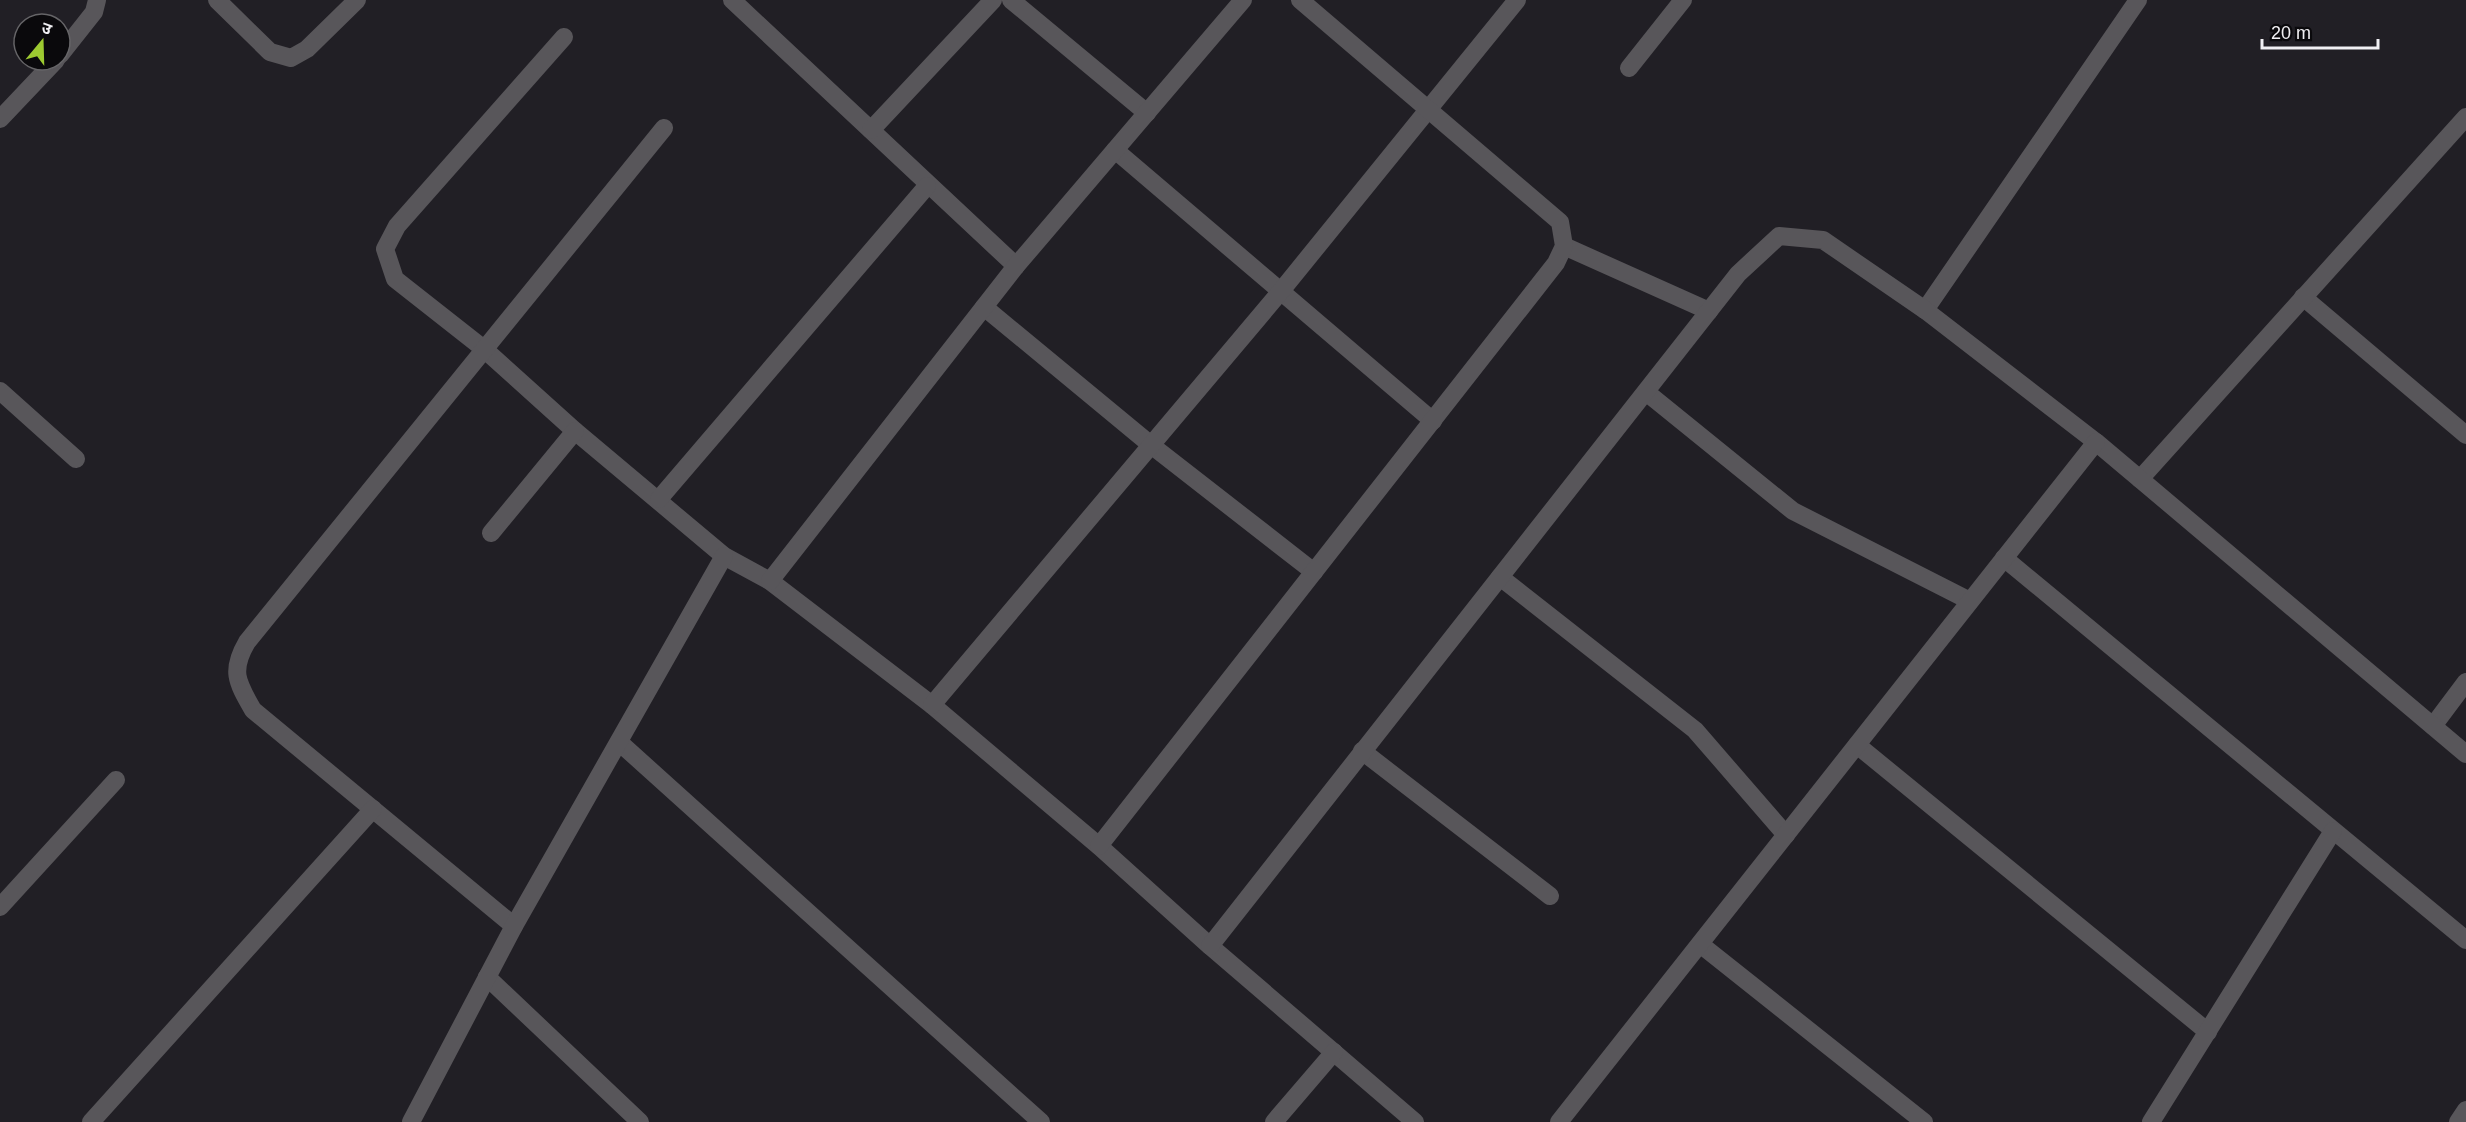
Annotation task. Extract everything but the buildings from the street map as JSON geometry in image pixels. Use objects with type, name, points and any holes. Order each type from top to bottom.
[{"type":"street","points":[[217,0],[270,52],[291,58],[307,49],[357,0]]},
{"type":"street","points":[[732,0],[871,130],[927,186],[1016,266]]},
{"type":"street","points":[[871,130],[993,0]]},
{"type":"street","points":[[1011,0],[1147,113]]},
{"type":"street","points":[[770,581],[1016,266],[1243,0]]},
{"type":"street","points":[[1099,846],[1557,263],[1564,246],[1560,222],[1300,0]]},
{"type":"street","points":[[932,705],[1281,291],[1517,0]]},
{"type":"street","points":[[1629,68],[1683,0]]},
{"type":"street","points":[[1925,310],[2138,0]]},
{"type":"street","points":[[72,35],[91,4]]},
{"type":"street","points":[[564,37],[397,226],[385,249],[395,279],[484,349],[575,431],[659,499],[724,556],[770,581],[932,705],[1099,846],[1210,946],[1415,1122]]},
{"type":"street","points":[[1,117],[44,72]]},
{"type":"street","points":[[2140,478],[2466,117]]},
{"type":"street","points":[[514,926],[253,710],[239,685],[236,661],[247,642],[664,128]]},
{"type":"street","points":[[1115,150],[1433,421]]},
{"type":"street","points":[[659,499],[927,186]]},
{"type":"street","points":[[1210,946],[1738,274],[1779,236],[1823,240],[1925,310],[2140,478],[2466,754]]},
{"type":"street","points":[[1564,246],[1709,311]]},
{"type":"street","points":[[2303,297],[2466,435]]},
{"type":"street","points":[[984,307],[1151,445],[1314,572]]},
{"type":"street","points":[[0,391],[76,459]]},
{"type":"street","points":[[1646,392],[1793,511],[1970,601]]},
{"type":"street","points":[[491,533],[575,431]]},
{"type":"street","points":[[1559,1122],[2096,442]]},
{"type":"street","points":[[411,1122],[514,926],[724,556]]},
{"type":"street","points":[[2004,558],[2466,940]]},
{"type":"street","points":[[1500,577],[1695,730],[1786,835]]},
{"type":"street","points":[[2433,726],[2466,682]]},
{"type":"street","points":[[619,742],[1041,1122]]},
{"type":"street","points":[[1857,745],[2208,1032]]},
{"type":"street","points":[[1362,751],[1550,896]]},
{"type":"street","points":[[0,907],[116,780]]},
{"type":"street","points":[[91,1122],[373,809]]},
{"type":"street","points":[[2151,1122],[2333,831]]},
{"type":"street","points":[[1700,944],[1924,1122]]},
{"type":"street","points":[[487,977],[640,1122]]},
{"type":"street","points":[[1274,1122],[1334,1052]]},
{"type":"street","points":[[2458,1122],[2466,1110]]}]
